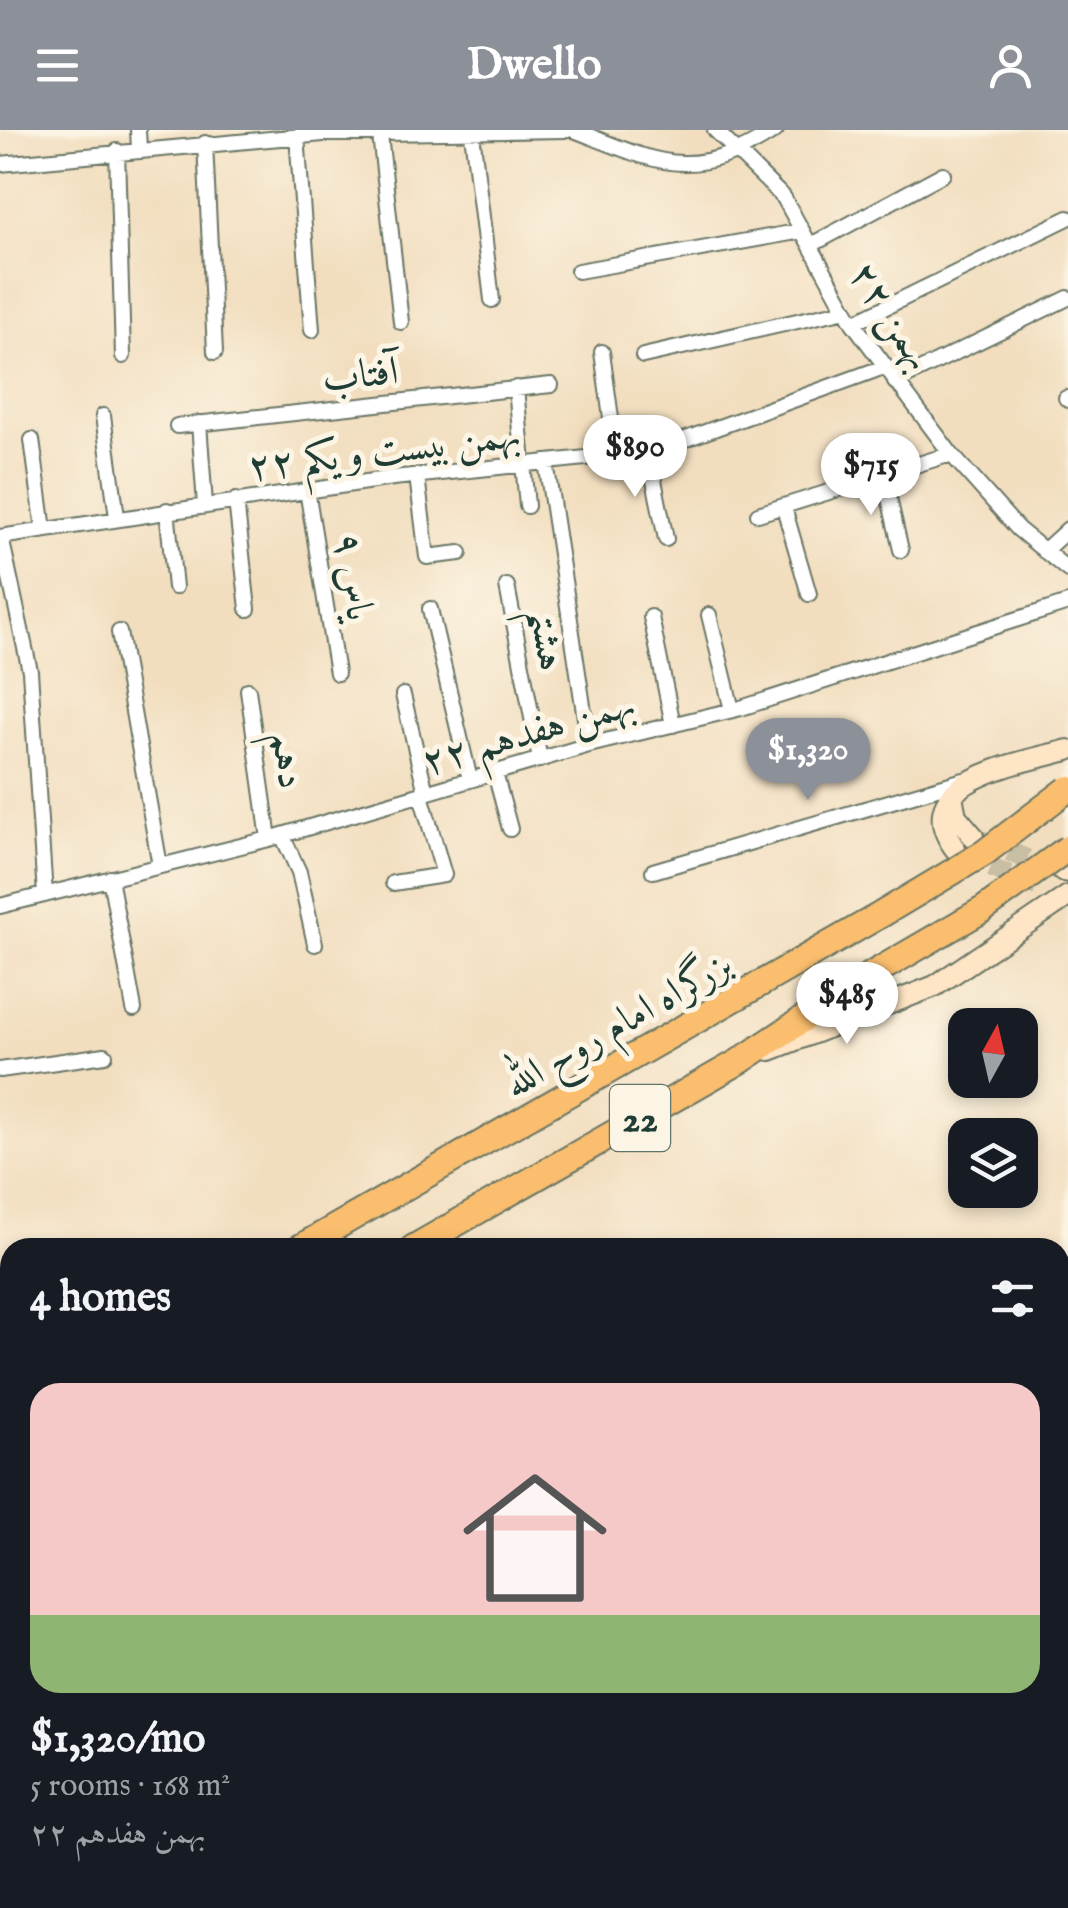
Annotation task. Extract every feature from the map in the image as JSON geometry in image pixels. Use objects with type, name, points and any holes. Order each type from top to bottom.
[{"type":"highway","name":"بزرگراه امام روح الله","points":[[316,1238],[882,914],[990,849],[1068,789]]},
{"type":"highway","name":"22","points":[[430,1238],[740,1062],[862,980],[978,913],[1067,870]]},
{"type":"main road","points":[[956,850],[944,822],[952,794],[975,777],[1068,750]]},
{"type":"main road","points":[[952,794],[956,816],[973,836]]},
{"type":"main road","points":[[1044,889],[1067,870]]},
{"type":"main road","points":[[740,1062],[935,986],[1010,939],[1068,896]]},
{"type":"street","points":[[138,130],[139,148]]},
{"type":"street","points":[[0,164],[204,144],[254,135],[565,130]]},
{"type":"street","points":[[574,130],[656,162],[684,166],[738,150],[776,130]]},
{"type":"street","name":"۲۲ بهمن","points":[[715,130],[784,198],[850,316],[951,454],[1044,551],[1068,570]]},
{"type":"street","points":[[472,133],[492,300]]},
{"type":"street","points":[[380,135],[401,322]]},
{"type":"street","points":[[297,136],[312,330]]},
{"type":"street","points":[[204,144],[215,352]]},
{"type":"street","points":[[117,151],[123,356]]},
{"type":"street","points":[[810,246],[942,174]]},
{"type":"street","points":[[643,356],[850,316],[1068,218]]},
{"type":"street","points":[[578,271],[802,231]]},
{"type":"street","points":[[895,382],[1068,298]]},
{"type":"street","points":[[602,352],[616,454]]},
{"type":"street","name":"۲۲ بهمن بیست و یکم","points":[[1,537],[307,490],[648,451],[884,367]]},
{"type":"street","name":"آفتاب","points":[[177,426],[551,385]]},
{"type":"street","points":[[516,388],[526,506]]},
{"type":"street","points":[[103,416],[118,517]]},
{"type":"street","points":[[198,423],[206,505]]},
{"type":"street","points":[[32,440],[44,530]]},
{"type":"street","points":[[648,451],[666,540]]},
{"type":"street","points":[[758,514],[951,454]]},
{"type":"street","points":[[546,462],[590,746]]},
{"type":"street","points":[[417,476],[427,557],[460,553]]},
{"type":"street","points":[[884,476],[902,550]]},
{"type":"street","name":"یاس ۹","points":[[307,490],[337,673]]},
{"type":"street","points":[[236,500],[248,609]]},
{"type":"street","points":[[784,508],[808,594]]},
{"type":"street","points":[[167,510],[175,587]]},
{"type":"street","points":[[1044,551],[1068,530]]},
{"type":"street","points":[[1,537],[30,671],[45,894]]},
{"type":"street","name":"هشتم","points":[[507,586],[540,760]]},
{"type":"street","name":"۲۲ بهمن هفدهم","points":[[0,906],[275,837],[590,746],[732,710],[1068,603]]},
{"type":"street","points":[[430,609],[470,780]]},
{"type":"street","points":[[709,615],[732,710]]},
{"type":"street","points":[[651,616],[673,725]]},
{"type":"street","points":[[119,632],[160,866]]},
{"type":"street","name":"دهم","points":[[248,690],[275,837],[299,872],[315,944]]},
{"type":"street","points":[[393,883],[444,875],[403,695]]},
{"type":"street","points":[[495,773],[510,829]]},
{"type":"street","points":[[654,871],[975,777]]},
{"type":"street","points":[[110,878],[134,1009]]},
{"type":"street","points":[[0,1070],[105,1055]]},
{"type":"tunnel","points":[[981,840],[1051,869]]},
{"type":"tunnel","points":[[963,856],[1044,889]]}]
